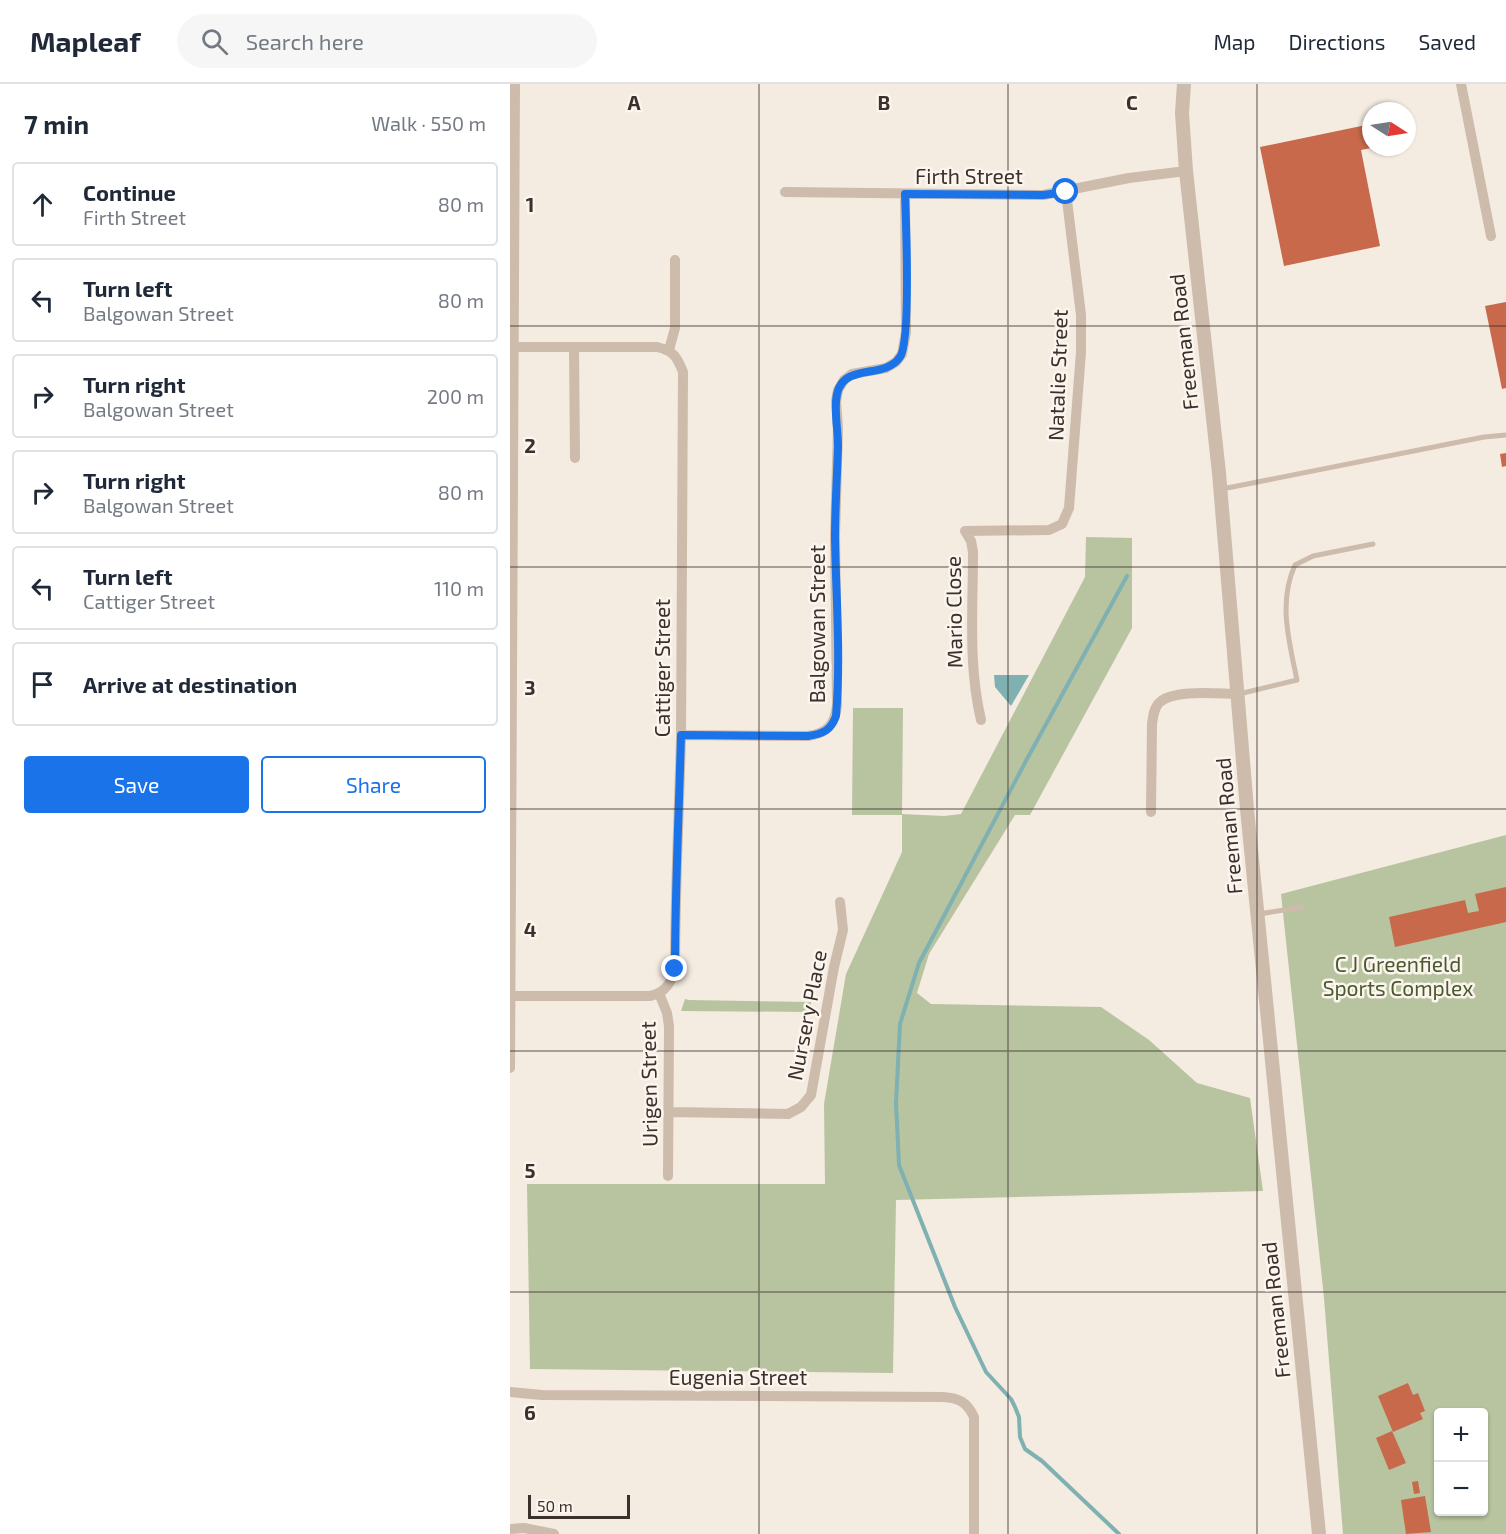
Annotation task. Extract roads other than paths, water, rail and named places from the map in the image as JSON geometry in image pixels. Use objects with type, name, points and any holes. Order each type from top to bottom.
[{"type":"street","points":[[510,1068],[512,156],[515,84]]},
{"type":"street","name":"Freeman Road","points":[[1175,84],[1182,113]]},
{"type":"street","name":"Freeman Road","points":[[1184,84],[1182,113],[1186,171],[1220,489],[1257,915],[1319,1534]]},
{"type":"street","points":[[1461,84],[1491,236]]},
{"type":"street","name":"Firth Street","points":[[785,192],[1043,195],[1129,178],[1186,171]]},
{"type":"street","name":"Natalie Street","points":[[1062,524],[1069,508],[1081,352],[1081,315],[1066,192]]},
{"type":"street","name":"Balgowan Street","points":[[681,735],[808,736],[826,731],[832,724],[837,705],[835,536],[838,427],[836,401],[838,390],[844,380],[852,374],[886,368],[896,362],[902,354],[906,332],[905,194]]},
{"type":"street","points":[[512,347],[657,347],[669,350],[675,328],[675,260]]},
{"type":"street","points":[[574,347],[575,458]]},
{"type":"street","name":"Cattiger Street","points":[[659,993],[671,981],[675,969],[675,889],[681,735],[683,372],[677,359],[669,350]]},
{"type":"street","name":"Mario Close","points":[[981,720],[973,670],[973,552],[971,541],[964,531],[1049,530],[1062,524]]},
{"type":"street","points":[[1151,812],[1152,724],[1153,712],[1160,702],[1171,696],[1237,694]]},
{"type":"street","name":"Nursery Place","points":[[669,1113],[788,1114],[806,1102],[811,1095],[843,930],[840,903]]},
{"type":"street","points":[[510,996],[635,997],[659,993]]},
{"type":"street","name":"Urigen Street","points":[[659,993],[667,1013],[669,1026],[668,1176]]},
{"type":"street","name":"Eugenia Street","points":[[510,1392],[542,1395],[953,1398],[970,1407],[974,1417],[974,1534]]},
{"type":"street","points":[[510,1528],[524,1528],[554,1534]]},
{"type":"lane","points":[[1220,489],[1506,435]]},
{"type":"lane","points":[[1237,694],[1297,680],[1285,616],[1289,579],[1295,565],[1313,556],[1373,544]]},
{"type":"lane","points":[[1257,915],[1302,907]]},
{"type":"water","points":[[994,675],[1029,675],[1011,706],[995,687]]},
{"type":"waterway","points":[[1119,1534],[1042,1461],[1025,1449],[1020,1437],[1019,1417],[1015,1407],[1011,1399],[986,1372],[955,1307],[899,1165],[896,1103],[900,1024],[919,963],[1127,576]]},
{"type":"park label","name":"C J Greenfield Sports Complex","points":[[1398,975]]}]
